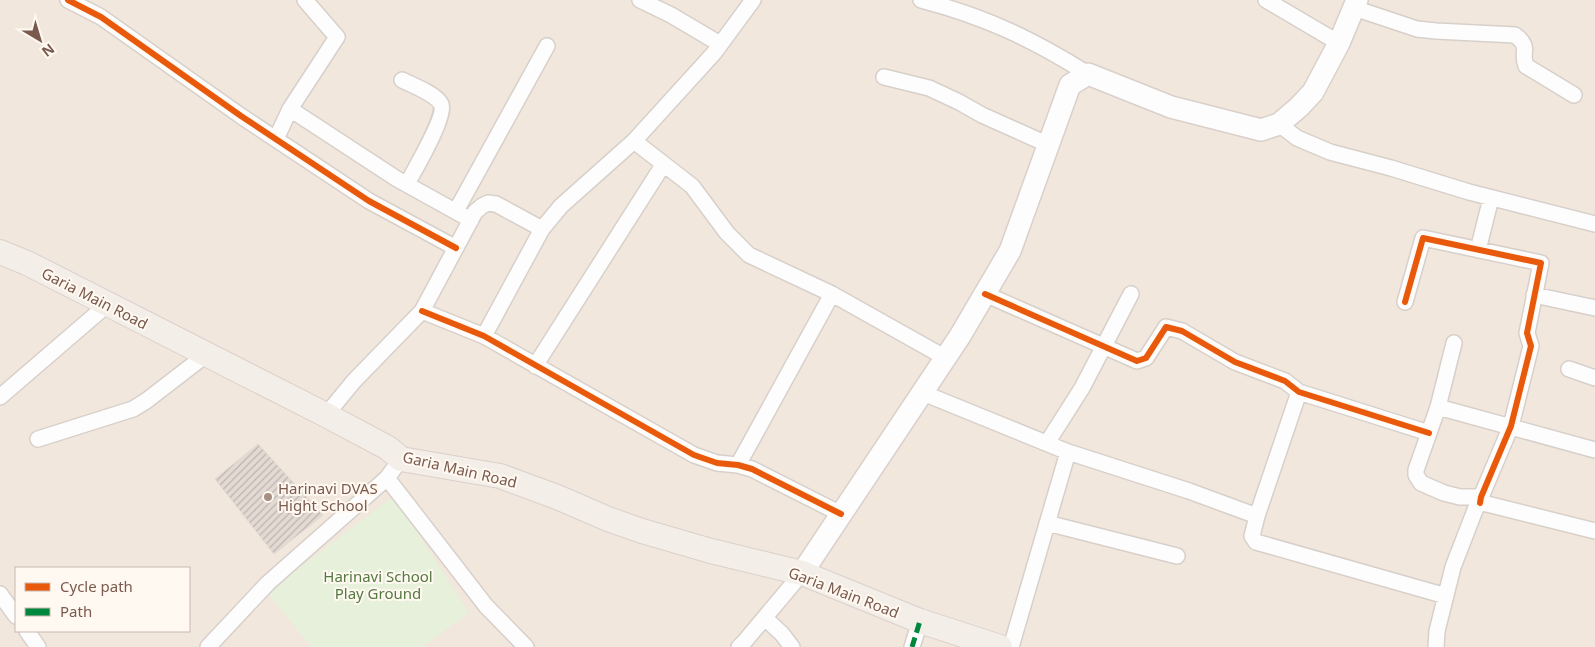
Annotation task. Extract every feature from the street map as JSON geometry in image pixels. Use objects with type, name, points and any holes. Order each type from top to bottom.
[{"type":"main road","points":[[802,573],[946,358],[1010,251],[1070,85],[1088,74],[1171,107],[1261,130],[1279,124],[1313,92],[1339,43],[1356,4]]},
{"type":"main road","name":"Garia Main Road","points":[[0,252],[26,263],[326,415],[388,448],[401,459],[500,476],[558,496],[608,519],[642,531],[711,551],[802,573],[920,621],[1000,647]]},
{"type":"street","points":[[68,0],[101,16],[276,139],[369,201],[456,248]]},
{"type":"street","points":[[276,139],[290,109],[337,37],[305,0]]},
{"type":"street","points":[[640,0],[671,15],[720,44]]},
{"type":"street","points":[[484,336],[542,229],[561,206],[634,141],[720,44],[753,0]]},
{"type":"street","points":[[921,0],[957,4],[1049,49],[1088,74]]},
{"type":"street","points":[[1266,0],[1339,43]]},
{"type":"street","points":[[1356,4],[1417,29],[1436,32],[1515,35],[1523,43],[1526,50],[1524,59],[1526,66],[1574,95]]},
{"type":"street","points":[[456,211],[547,46]]},
{"type":"street","points":[[884,77],[929,88],[982,115],[1049,145]]},
{"type":"street","points":[[402,80],[437,98],[442,104],[443,111],[407,184]]},
{"type":"street","points":[[290,109],[407,184],[470,220]]},
{"type":"street","points":[[1279,124],[1297,138],[1330,152],[1491,198],[1595,224]]},
{"type":"street","points":[[634,141],[692,186],[726,234],[749,255],[832,294],[946,358]]},
{"type":"street","points":[[534,366],[663,165]]},
{"type":"street","points":[[1478,250],[1491,198]]},
{"type":"street","points":[[326,415],[354,381],[422,311],[470,220],[482,206],[488,203],[496,204],[542,229]]},
{"type":"street","points":[[1405,302],[1423,238],[1541,263],[1527,333],[1531,346],[1511,426],[1475,508],[1460,550],[1437,631],[1436,647]]},
{"type":"street","points":[[738,465],[832,294]]},
{"type":"street","points":[[984,294],[1137,361],[1146,358],[1166,328],[1182,331],[1235,362],[1285,381],[1299,392],[1429,433]]},
{"type":"street","points":[[1047,443],[1082,388],[1131,294]]},
{"type":"street","points":[[1534,296],[1595,308]]},
{"type":"street","points":[[0,397],[108,304]]},
{"type":"street","points":[[422,311],[484,336],[694,455],[717,463],[738,465],[752,470],[842,514]]},
{"type":"street","points":[[1454,343],[1438,407],[1416,470],[1418,479],[1421,483],[1444,493],[1480,500],[1595,531]]},
{"type":"street","points":[[38,439],[133,409],[207,354]]},
{"type":"street","points":[[1570,369],[1595,378]]},
{"type":"street","points":[[1299,392],[1257,516],[1252,536],[1256,542],[1446,596]]},
{"type":"street","points":[[922,393],[1068,452],[1189,491],[1257,516]]},
{"type":"street","points":[[1438,407],[1595,450]]},
{"type":"street","points":[[1011,647],[1068,452]]},
{"type":"street","points":[[212,646],[268,583],[387,478],[401,459]]},
{"type":"street","points":[[387,478],[486,606],[526,647]]},
{"type":"street","points":[[1048,523],[1177,556]]},
{"type":"street","points":[[739,647],[802,573]]},
{"type":"street","points":[[0,594],[15,615]]},
{"type":"street","points":[[765,618],[782,634],[792,647]]},
{"type":"street","points":[[912,647],[920,621]]},
{"type":"street","points":[[28,632],[38,647]]},
{"type":"shaded area","points":[[0,0],[1595,0],[1595,647],[0,647]]},
{"type":"green space","name":"Harinavi School Play Ground","points":[[394,496],[469,613],[423,647],[311,647],[267,592]]},
{"type":"building","name":"Harinavi DVAS Hight School","points":[[258,444],[323,515],[274,554],[215,479]]},
{"type":"marked path","points":[[912,647],[920,621]]},
{"type":"cycle path","points":[[68,0],[101,17],[241,116],[369,201],[456,248]]},
{"type":"cycle path","points":[[1405,302],[1423,238],[1541,263],[1527,333],[1531,346],[1511,426],[1480,503]]},
{"type":"cycle path","points":[[985,294],[1137,361],[1146,358],[1166,327],[1182,331],[1235,362],[1285,381],[1299,392],[1429,433]]},
{"type":"cycle path","points":[[422,311],[484,336],[694,455],[717,463],[738,465],[752,469],[841,514]]},
{"type":"place","name":"Harinavi DVAS Hight School","points":[[268,497]]}]
